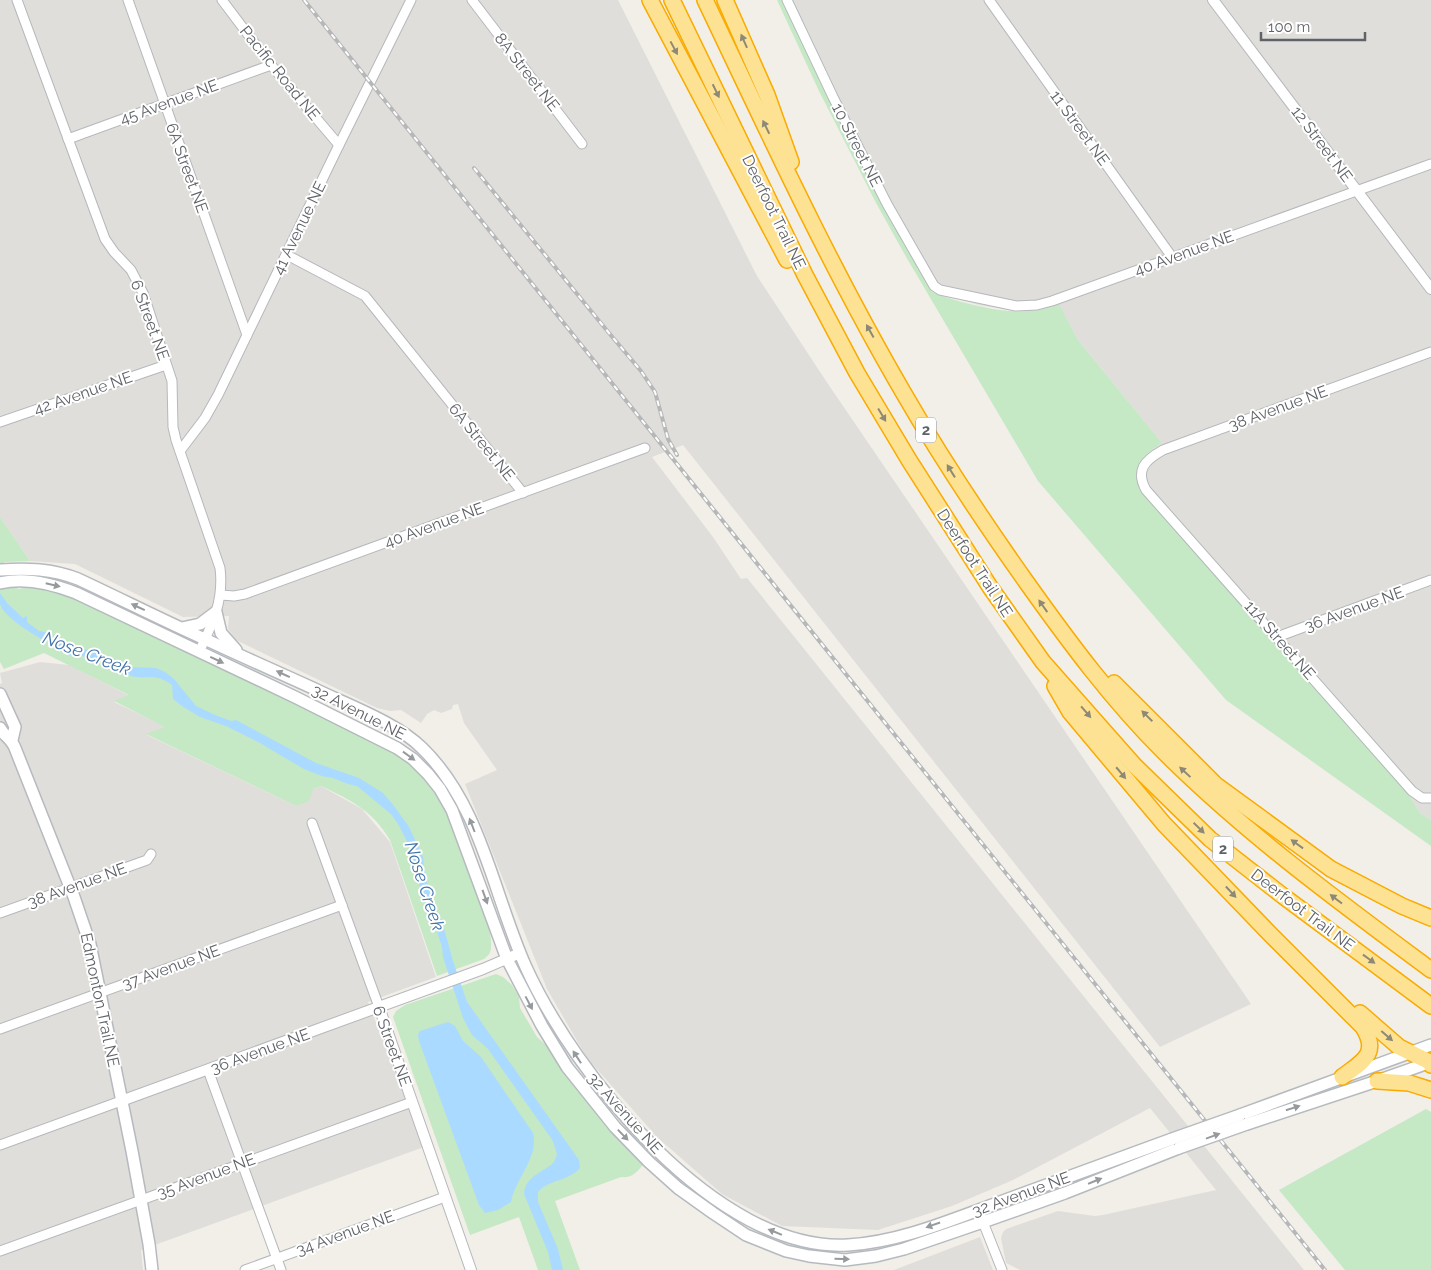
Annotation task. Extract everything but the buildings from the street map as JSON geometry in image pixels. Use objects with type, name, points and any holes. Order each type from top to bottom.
[{"type":"highway","name":"Deerfoot Trail NE","points":[[672,0],[805,275],[857,373],[914,468],[990,588],[1043,662],[1134,765],[1210,838],[1283,896],[1431,1006]]},
{"type":"highway","name":"Deerfoot Trail NE","points":[[705,0],[802,202],[839,275],[903,392],[977,513],[1071,645],[1110,693],[1162,750],[1226,810],[1320,888],[1431,970]]},
{"type":"highway","points":[[725,0],[774,114],[788,151],[802,202]]},
{"type":"highway","points":[[650,2],[797,280],[857,373]]},
{"type":"highway","points":[[1071,645],[1111,680],[1216,785],[1331,870],[1402,906],[1431,918]]},
{"type":"highway","points":[[1043,662],[1070,712],[1164,824],[1271,935],[1363,1026],[1371,1042],[1367,1056],[1342,1078]]},
{"type":"highway","points":[[1271,935],[1399,1047],[1431,1063]]},
{"type":"highway","points":[[1377,1081],[1409,1082],[1431,1090]]},
{"type":"main road","name":"32 Avenue NE","points":[[0,570],[27,568],[62,573],[78,579],[406,734],[423,748],[443,771],[462,800],[520,953],[553,1019],[574,1053],[625,1117],[690,1180],[751,1222],[791,1239],[816,1244],[845,1246],[874,1243],[898,1237],[1243,1119],[1408,1052],[1431,1046]]},
{"type":"main road","name":"32 Avenue NE","points":[[2,582],[44,583],[59,586],[384,741],[413,759],[440,789],[452,810],[507,959],[542,1026],[567,1067],[615,1127],[649,1162],[678,1188],[746,1235],[786,1251],[845,1260],[876,1256],[904,1249],[1065,1193],[1176,1143]]},
{"type":"main road","points":[[182,628],[200,624],[216,612],[221,634],[243,656]]},
{"type":"main road","name":"Edmonton Trail NE","points":[[0,694],[15,727],[12,740]]},
{"type":"main road","name":"Edmonton Trail NE","points":[[0,728],[12,740],[71,888],[89,942],[141,1200],[152,1270]]},
{"type":"main road","name":"32 Avenue NE","points":[[1243,1119],[1377,1081],[1431,1063]]},
{"type":"street","name":"6 Street NE","points":[[17,0],[105,239],[130,270],[143,293],[172,381],[173,428],[218,557],[222,581],[221,595],[216,612],[199,652]]},
{"type":"street","name":"6A Street NE","points":[[128,0],[247,336]]},
{"type":"street","name":"Pacific Road NE","points":[[222,0],[271,65],[339,145]]},
{"type":"street","name":"41 Avenue NE","points":[[180,451],[205,418],[218,395],[411,0]]},
{"type":"street","name":"8A Street NE","points":[[472,0],[582,144]]},
{"type":"street","name":"10 Street NE","points":[[787,0],[887,204],[934,286]]},
{"type":"street","name":"11 Street NE","points":[[988,0],[1172,256]]},
{"type":"street","name":"12 Street NE","points":[[1213,0],[1431,289]]},
{"type":"street","name":"45 Avenue NE","points":[[68,139],[271,65]]},
{"type":"street","name":"40 Avenue NE","points":[[934,286],[940,290],[1016,306],[1037,305],[1062,298],[1172,256],[1431,164]]},
{"type":"street","name":"6A Street NE","points":[[287,255],[365,296],[523,493]]},
{"type":"street","name":"38 Avenue NE","points":[[1140,480],[1143,467],[1150,458],[1163,450],[1431,352]]},
{"type":"street","name":"42 Avenue NE","points":[[0,422],[166,364]]},
{"type":"street","name":"40 Avenue NE","points":[[221,595],[234,596],[245,594],[645,448]]},
{"type":"street","name":"11A Street NE","points":[[1140,480],[1146,490],[1412,791],[1427,798]]},
{"type":"street","name":"36 Avenue NE","points":[[1277,637],[1431,580]]},
{"type":"street","name":"6 Street NE","points":[[312,823],[471,1270]]},
{"type":"street","name":"38 Avenue NE","points":[[0,913],[147,860],[152,854]]},
{"type":"street","name":"37 Avenue NE","points":[[0,1029],[342,905]]},
{"type":"street","name":"36 Avenue NE","points":[[0,1145],[436,987],[520,953]]},
{"type":"street","points":[[208,1070],[281,1270]]},
{"type":"street","name":"35 Avenue NE","points":[[0,1251],[412,1102]]},
{"type":"street","name":"34 Avenue NE","points":[[245,1270],[445,1198]]},
{"type":"street","points":[[979,1210],[1002,1270]]},
{"type":"shaded area","points":[[0,0],[618,0],[757,276],[826,381],[1251,1004],[1160,1047],[683,445],[652,457],[713,537],[741,579],[747,578],[1304,1270],[1020,1270],[1006,1263],[1001,1238],[1006,1229],[1058,1211],[1095,1216],[1103,1215],[1216,1190],[1150,1108],[1013,1180],[952,1206],[878,1230],[782,1226],[722,1194],[657,1137],[587,1058],[547,989],[465,784],[497,770],[464,723],[458,704],[453,705],[452,709],[441,713],[434,710],[427,714],[421,723],[401,710],[390,711],[377,708],[236,640],[228,629],[229,616],[183,617],[75,564],[30,561],[0,517]]},
{"type":"shaded area","points":[[782,0],[1431,0],[1431,820],[1420,813],[1409,795],[1143,492],[1140,465],[1143,457],[1162,443],[1078,340],[1059,305],[1028,312],[979,305],[933,292],[880,201]]},
{"type":"shaded area","points":[[40,662],[69,665],[130,696],[114,702],[166,727],[147,735],[296,806],[313,789],[321,786],[362,809],[390,842],[436,977],[368,1002],[424,1147],[141,1250],[143,1270],[0,1270],[0,684],[2,683],[0,673]]},
{"type":"shaded area","points":[[980,1237],[993,1270],[894,1270]]},
{"type":"green space","points":[[777,0],[782,0],[880,201],[932,292],[953,300],[1007,311],[1033,311],[1059,304],[1078,340],[1162,443],[1148,453],[1142,463],[1143,492],[1409,795],[1420,813],[1431,820],[1431,846],[1226,700],[1038,481],[875,201],[819,91]]},
{"type":"green space","points":[[0,517],[30,561],[4,562],[18,589],[42,588],[80,601],[379,743],[401,756],[414,767],[427,779],[440,798],[458,837],[488,925],[491,950],[488,955],[484,959],[437,976],[390,840],[369,814],[342,796],[321,786],[313,789],[309,801],[296,806],[146,734],[165,727],[114,701],[129,695],[44,653],[4,669],[0,662]]},
{"type":"green space","points":[[496,974],[512,985],[519,997],[520,1008],[537,1037],[548,1047],[570,1080],[607,1128],[643,1165],[631,1176],[621,1177],[555,1201],[580,1270],[538,1270],[519,1217],[470,1235],[393,1017],[396,1011],[405,1005]]},
{"type":"green space","points":[[1426,1109],[1431,1112],[1431,1270],[1345,1270],[1279,1190]]},
{"type":"water","name":"Nose Creek","points":[[0,593],[7,603],[23,618],[27,616],[27,622],[39,631],[49,633],[73,646],[93,651],[129,667],[156,668],[165,672],[174,679],[196,706],[231,721],[236,720],[316,763],[359,778],[383,793],[394,806],[409,827],[423,857],[425,876],[443,925],[467,1002],[579,1160],[580,1168],[575,1173],[547,1185],[538,1192],[538,1202],[558,1249],[563,1270],[552,1270],[548,1252],[524,1194],[530,1179],[555,1161],[557,1154],[553,1141],[488,1049],[472,1035],[463,1018],[432,916],[420,889],[412,851],[391,814],[357,786],[304,769],[260,743],[226,726],[200,717],[173,699],[172,685],[166,681],[155,677],[131,676],[100,661],[76,654],[68,654],[25,629],[8,616],[0,604]]},
{"type":"water","points":[[448,1022],[455,1026],[463,1041],[481,1057],[533,1133],[533,1151],[517,1184],[511,1202],[498,1210],[485,1213],[479,1205],[419,1041],[418,1034],[420,1031]]},
{"type":"railway","points":[[304,0],[1325,1270]]},
{"type":"railway","points":[[474,168],[641,371],[655,392],[668,439],[677,455]]}]
